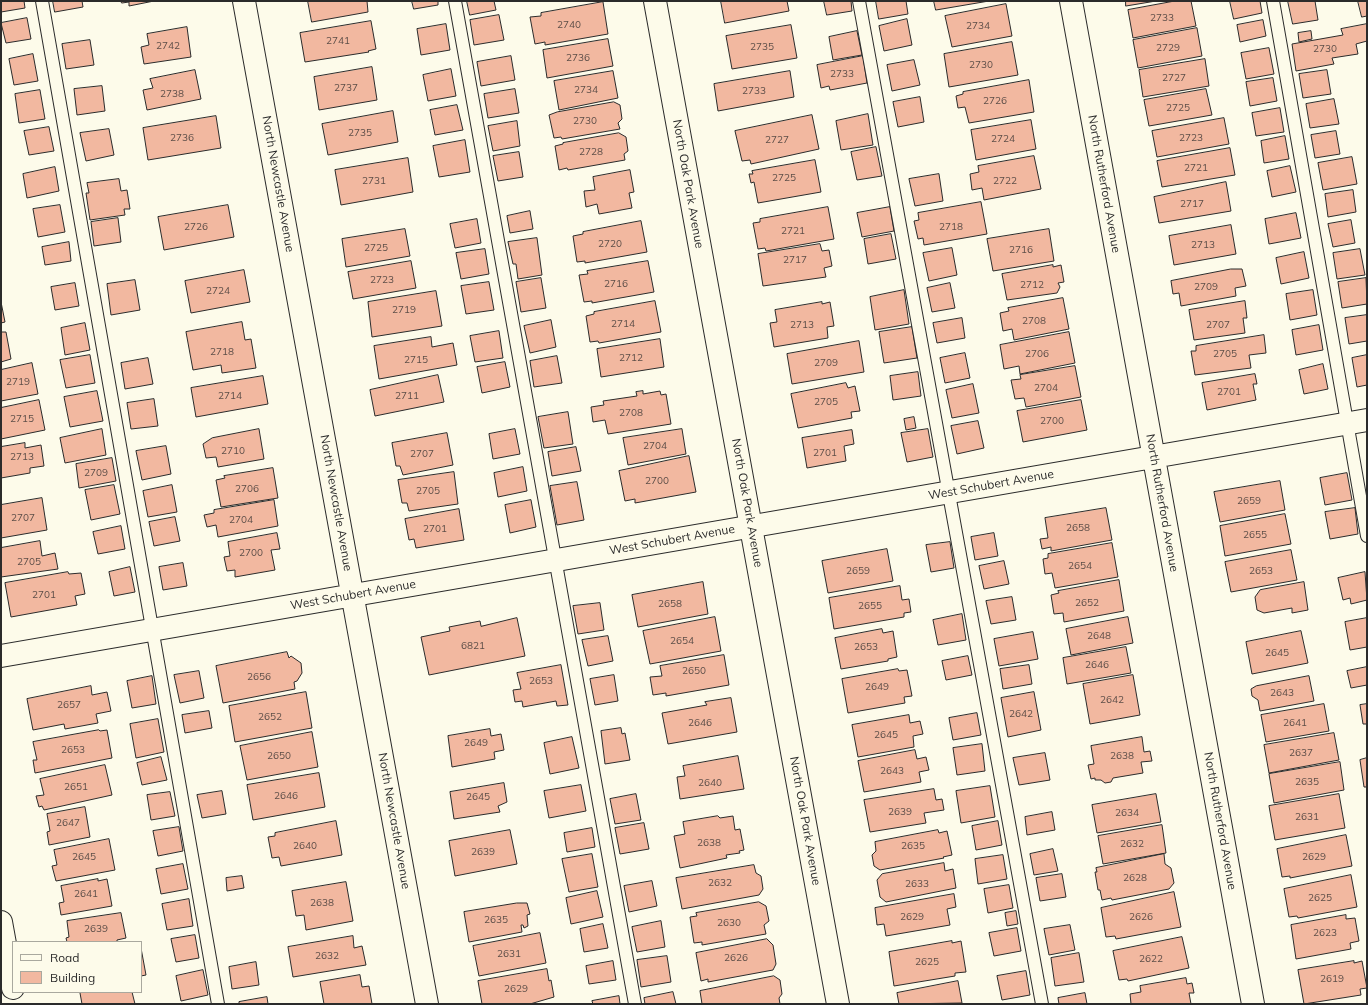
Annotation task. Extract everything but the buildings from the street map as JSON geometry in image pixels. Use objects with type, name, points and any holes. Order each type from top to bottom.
[{"type":"street","name":"North Newcastle Avenue","points":[[244,1],[427,1004]]},
{"type":"street","name":"North Oak Park Avenue","points":[[655,1],[838,1004]]},
{"type":"street","name":"North Rutherford Avenue","points":[[1071,1],[1253,1004]]},
{"type":"street","name":"West Schubert Avenue","points":[[1,656],[1357,422]]},
{"type":"street","points":[[1,922],[12,982]]},
{"type":"street","points":[[14,993],[16,1004]]},
{"type":"lane","points":[[42,1],[218,1004]]},
{"type":"lane","points":[[455,1],[635,1004]]},
{"type":"lane","points":[[859,1],[1042,1004]]},
{"type":"lane","points":[[1273,1],[1357,422],[1367,536]]}]
